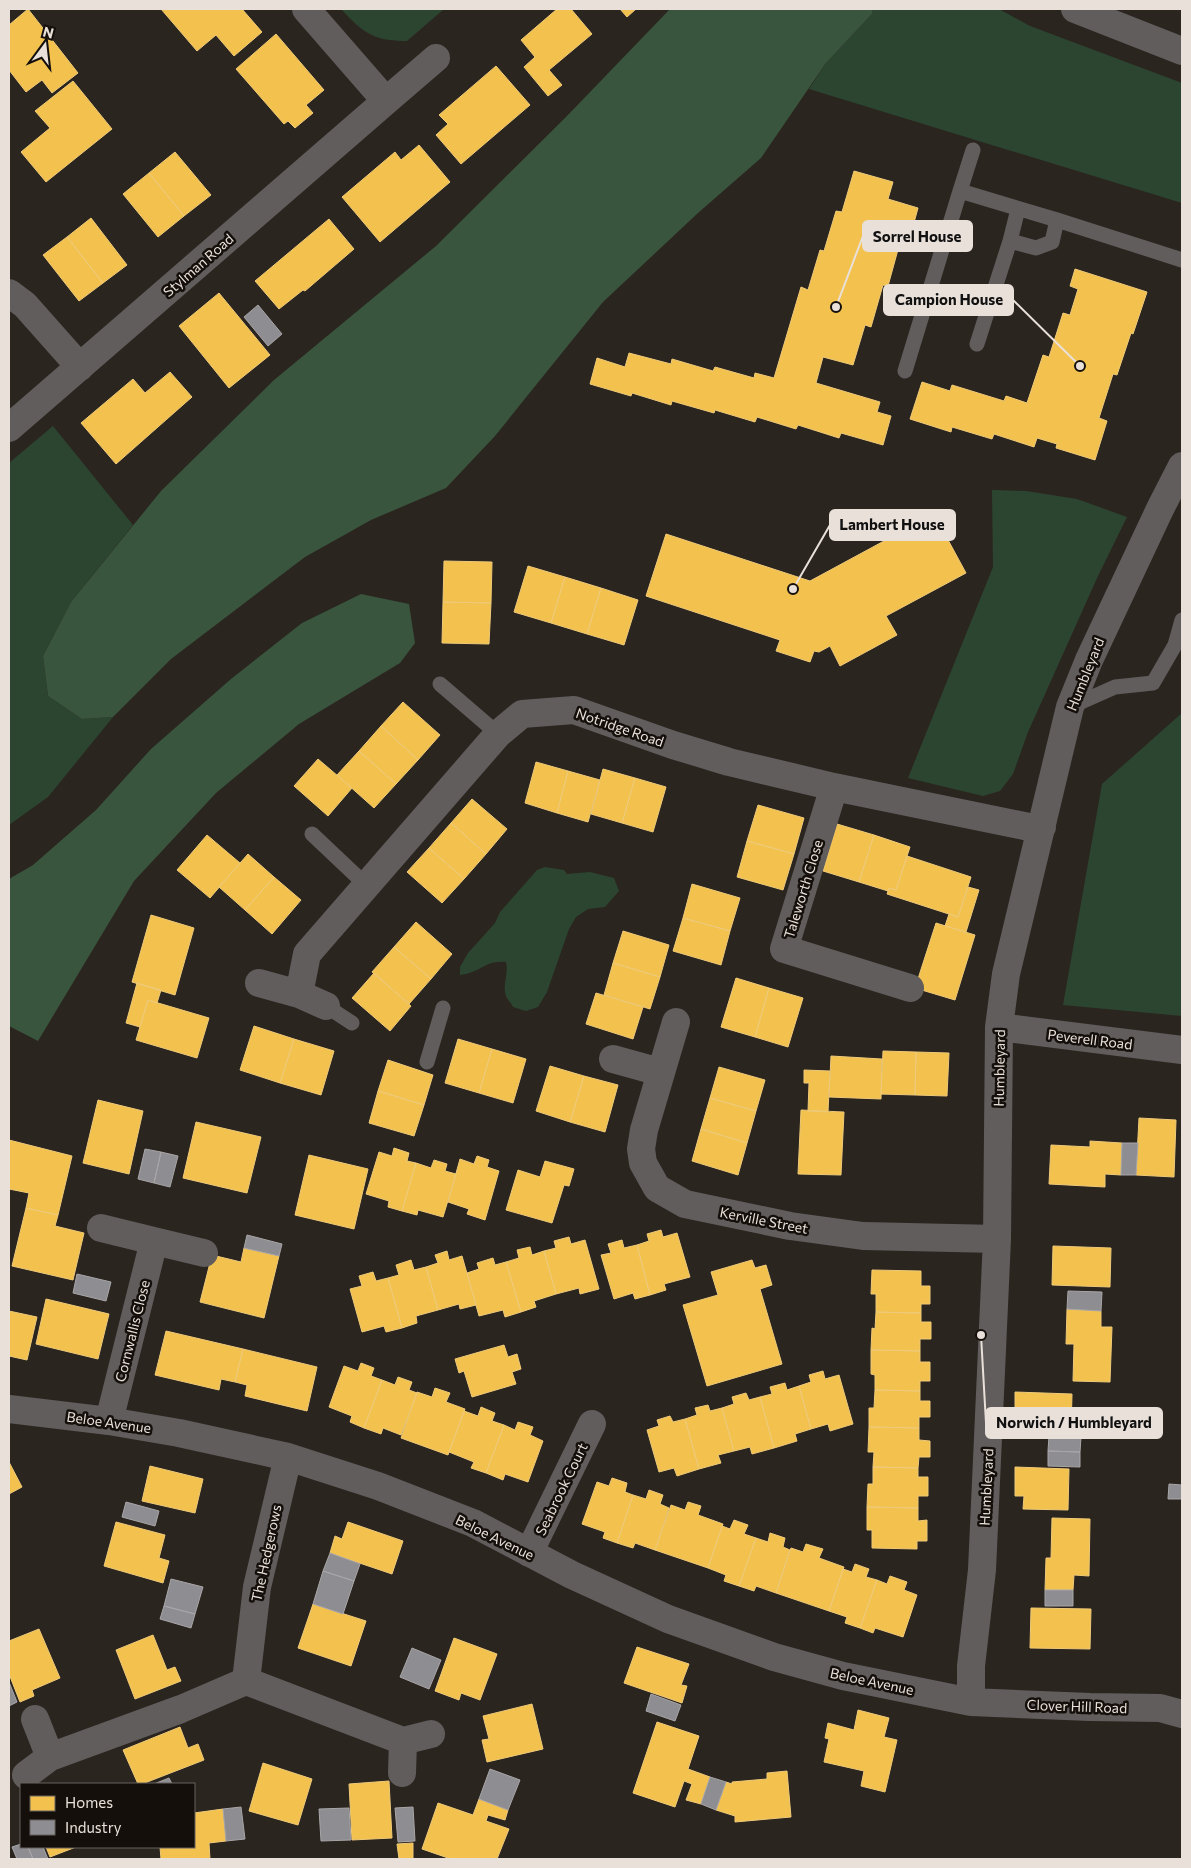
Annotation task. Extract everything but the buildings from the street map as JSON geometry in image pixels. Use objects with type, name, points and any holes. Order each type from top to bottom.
[{"type":"street","points":[[306,9],[386,100]]},
{"type":"street","points":[[1075,9],[1182,51]]},
{"type":"street","name":"Stylman Road","points":[[9,428],[436,58]]},
{"type":"street","points":[[9,293],[26,305],[80,367]]},
{"type":"street","name":"Humbleyard","points":[[970,1702],[971,1666],[982,1570],[997,1239],[999,1027],[1006,974],[1070,707],[1088,660],[1182,466]]},
{"type":"street","name":"Notridge Road","points":[[299,994],[307,954],[498,734],[522,714],[574,710],[673,745],[729,762],[834,787],[1029,827],[1042,827]]},
{"type":"street","name":"Taleworth Close","points":[[834,787],[784,949],[910,988]]},
{"type":"street","points":[[259,983],[299,994],[326,1006]]},
{"type":"street","name":"Kerville Street","points":[[676,1022],[644,1130],[641,1149],[643,1163],[657,1188],[685,1204],[790,1226],[863,1236],[997,1239]]},
{"type":"street","name":"Peverell Road","points":[[999,1027],[1182,1050]]},
{"type":"street","points":[[613,1058],[660,1072]]},
{"type":"street","points":[[101,1228],[204,1252]]},
{"type":"street","name":"Cornwallis Close","points":[[109,1421],[154,1241]]},
{"type":"street","name":"Beloe Avenue","points":[[9,1409],[109,1421],[178,1433],[288,1457],[378,1486],[473,1523],[529,1554],[668,1619],[774,1657],[843,1676],[970,1702]]},
{"type":"street","name":"Seabrook Court","points":[[529,1554],[592,1424]]},
{"type":"street","name":"The Hedgerows","points":[[246,1681],[256,1587],[288,1457]]},
{"type":"street","points":[[26,1775],[50,1757],[181,1709],[246,1681],[403,1741],[431,1734]]},
{"type":"street","name":"Clover Hill Road","points":[[970,1702],[1160,1708],[1182,1714]]},
{"type":"street","points":[[35,1720],[50,1757]]},
{"type":"street","points":[[402,1773],[403,1741]]},
{"type":"lane","points":[[905,371],[973,150]]},
{"type":"lane","points":[[960,191],[1182,260]]},
{"type":"lane","points":[[977,344],[1010,241],[1018,209]]},
{"type":"lane","points":[[1010,241],[1036,248],[1052,242],[1057,220]]},
{"type":"lane","points":[[1070,707],[1115,687],[1153,683],[1176,645],[1182,620]]},
{"type":"lane","points":[[440,684],[498,734]]},
{"type":"lane","points":[[312,834],[366,885]]},
{"type":"lane","points":[[326,1006],[352,1023]]},
{"type":"lane","points":[[427,1062],[443,1008]]},
{"type":"green space","points":[[341,9],[444,9],[407,41],[396,41],[377,37],[363,30]]},
{"type":"green space","points":[[670,9],[873,9],[872,14],[826,63],[761,158],[698,213],[603,302],[495,436],[446,488],[371,520],[305,557],[171,659],[113,717],[82,719],[48,696],[43,656],[71,602],[161,491],[274,380],[436,246],[566,117]]},
{"type":"green space","points":[[873,9],[999,9],[1030,26],[1182,83],[1182,203],[809,89],[826,63],[872,14]]},
{"type":"green space","points":[[53,426],[133,525],[71,602],[43,656],[48,696],[82,719],[113,717],[48,797],[9,825],[9,463]]},
{"type":"green space","points":[[992,490],[1026,491],[1077,499],[1127,517],[1098,576],[1028,732],[1013,774],[1000,791],[983,796],[908,778],[993,567]]},
{"type":"green space","points":[[361,594],[409,604],[415,643],[400,663],[299,724],[216,793],[134,881],[38,1041],[9,1026],[9,879],[33,865],[96,810],[151,749],[231,679],[302,623]]},
{"type":"green space","points":[[1182,713],[1182,1016],[1063,1005],[1102,784]]},
{"type":"green space","points":[[545,867],[564,870],[567,874],[590,872],[614,878],[619,891],[605,907],[588,909],[576,917],[569,929],[547,992],[538,1007],[526,1011],[513,1007],[506,996],[506,962],[492,963],[473,972],[460,975],[460,967],[468,953],[495,923],[500,912],[537,870]]},
{"type":"place","name":"Sorrel House","points":[[836,307]]},
{"type":"place","name":"Campion House","points":[[1080,366]]},
{"type":"place","name":"Lambert House","points":[[793,589]]},
{"type":"place","name":"Norwich / Humbleyard","points":[[981,1335]]}]
